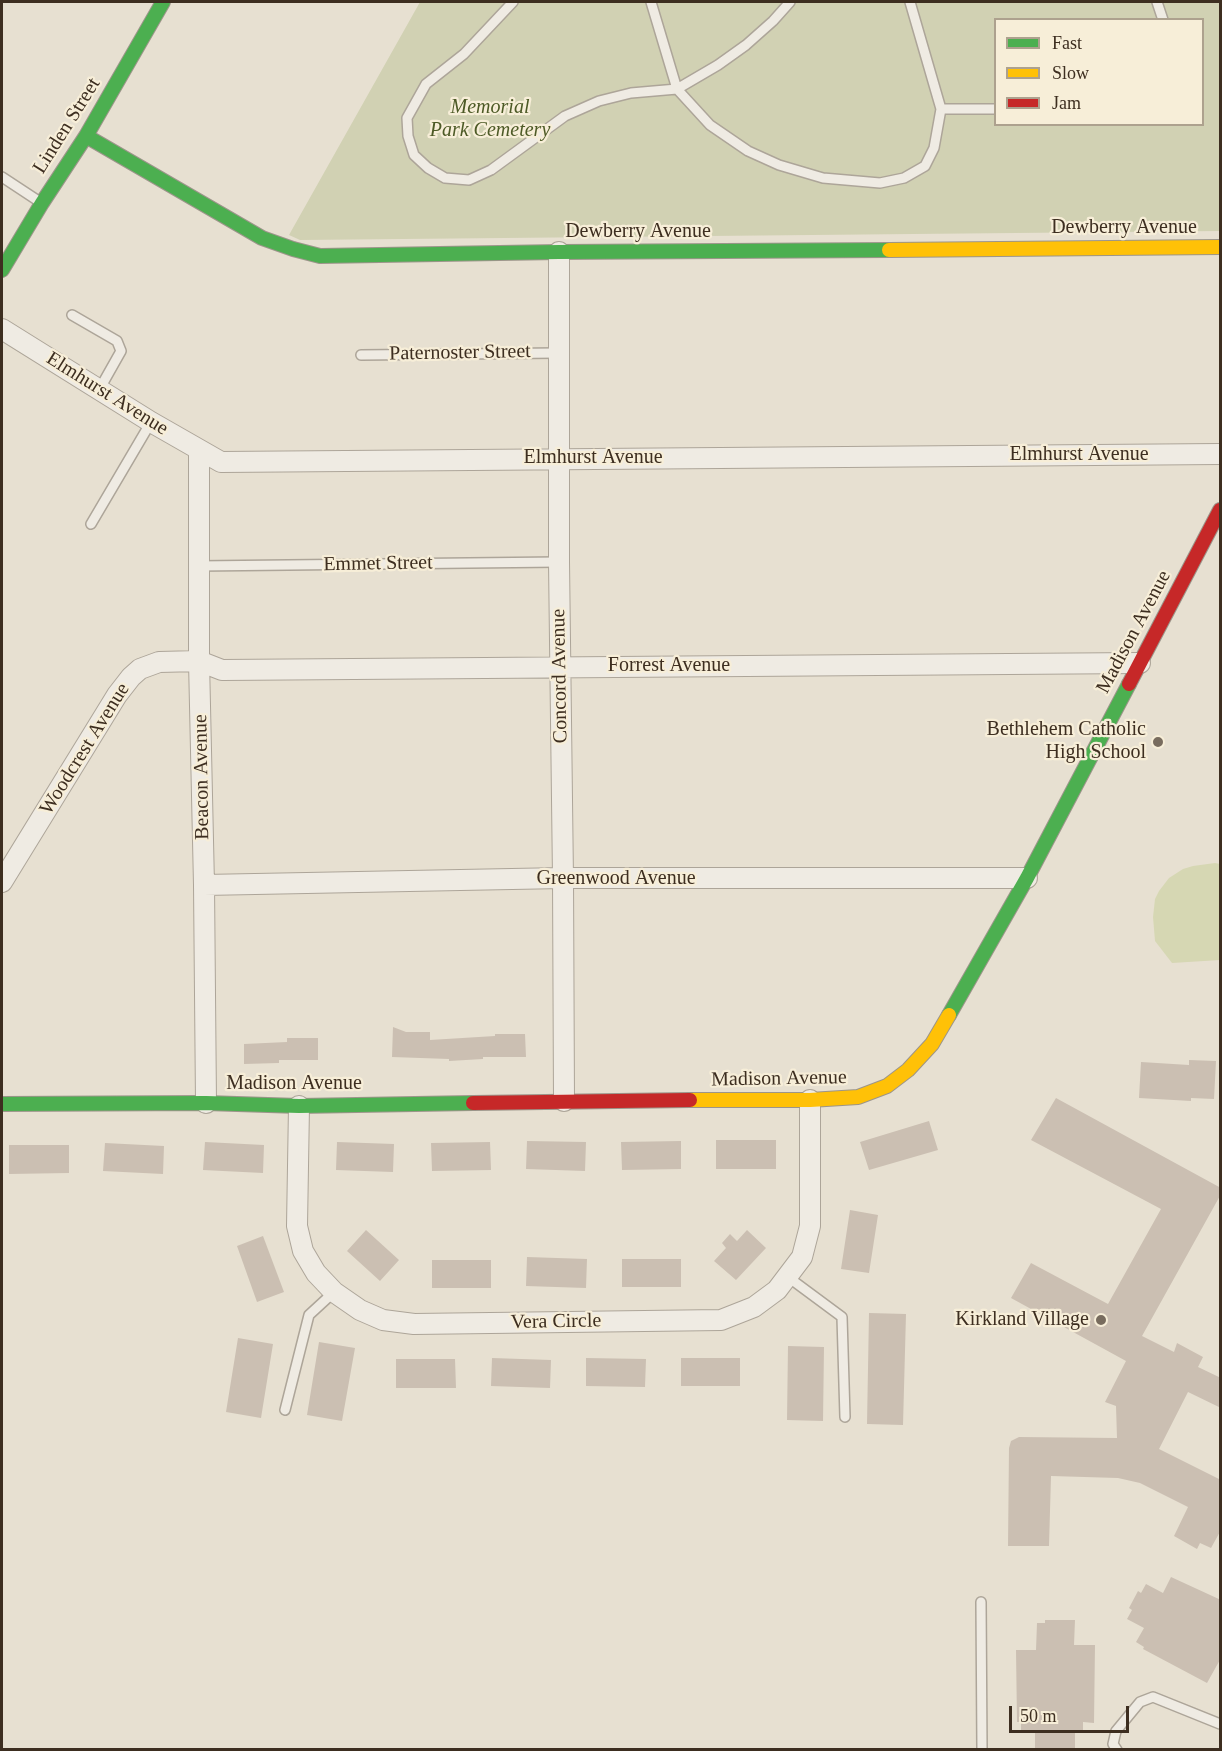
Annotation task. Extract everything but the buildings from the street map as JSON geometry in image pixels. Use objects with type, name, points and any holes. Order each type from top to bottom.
[{"type":"street","name":"Linden Street","points":[[2,270],[86,136],[163,2]]},
{"type":"street","name":"Dewberry Avenue","points":[[86,136],[262,238],[320,256],[1221,247]]},
{"type":"street","name":"Concord Avenue","points":[[559,252],[559,562],[564,1101]]},
{"type":"street","name":"Elmhurst Avenue","points":[[2,329],[151,422],[222,462],[1221,454]]},
{"type":"street","name":"Beacon Avenue","points":[[200,450],[198,566],[206,1103]]},
{"type":"street","name":"Madison Avenue","points":[[2,1104],[206,1103],[299,1106],[564,1101],[810,1100],[858,1097],[887,1086],[908,1070],[932,1044],[1027,879],[1221,510]]},
{"type":"street","name":"Forrest Avenue","points":[[199,661],[222,670],[1140,663]]},
{"type":"street","name":"Woodcrest Avenue","points":[[2,882],[117,695],[131,677],[140,669],[159,662],[199,661]]},
{"type":"street","name":"Greenwood Avenue","points":[[204,885],[563,878],[1027,879]]},
{"type":"street","name":"Vera Circle","points":[[299,1106],[297,1226],[303,1251],[316,1273],[334,1292],[360,1310],[383,1320],[414,1324],[721,1320],[754,1307],[777,1290],[802,1257],[810,1226],[810,1100]]},
{"type":"lane","points":[[513,2],[464,54],[426,84],[407,118],[408,136],[414,154],[429,168],[445,178],[468,180],[491,170],[565,116],[599,102],[631,93],[677,89],[718,65],[746,45],[790,2]]},
{"type":"lane","points":[[651,2],[677,89],[710,125],[748,151],[779,165],[823,178],[880,183],[904,178],[925,166],[934,148],[940,109],[910,2]]},
{"type":"lane","points":[[1157,2],[1162,18]]},
{"type":"lane","points":[[940,109],[994,109]]},
{"type":"lane","points":[[2,177],[42,203]]},
{"type":"lane","points":[[72,315],[117,341],[121,351],[99,390]]},
{"type":"lane","name":"Paternoster Street","points":[[361,355],[558,352]]},
{"type":"lane","points":[[91,524],[151,422]]},
{"type":"lane","name":"Emmet Street","points":[[198,566],[559,562]]},
{"type":"lane","points":[[788,1278],[842,1317],[845,1416]]},
{"type":"lane","points":[[285,1410],[309,1315],[334,1292]]},
{"type":"lane","points":[[981,1602],[982,1749]]},
{"type":"lane","points":[[1117,1749],[1113,1744],[1116,1731],[1140,1702],[1153,1697],[1221,1724]]},
{"type":"green space","name":"Memorial Park Cemetery","points":[[420,2],[1220,2],[1220,231],[300,240],[289,235]]},
{"type":"green space","points":[[1220,864],[1220,960],[1172,963],[1155,941],[1153,917],[1155,899],[1169,878],[1183,869]]},
{"type":"traffic: fast","points":[[2,270],[86,136],[163,2]]},
{"type":"traffic: fast","points":[[86,136],[262,238],[320,256],[889,250]]},
{"type":"traffic: fast","points":[[949,1015],[1027,878],[1129,684]]},
{"type":"traffic: fast","points":[[2,1104],[206,1103],[299,1106],[473,1103]]},
{"type":"traffic: slow","points":[[889,250],[1220,247]]},
{"type":"traffic: slow","points":[[690,1100],[810,1100],[858,1097],[887,1086],[908,1070],[932,1044],[949,1015]]},
{"type":"traffic: jam","points":[[1129,684],[1220,510]]},
{"type":"traffic: jam","points":[[473,1103],[690,1100]]},
{"type":"place","name":"Bethlehem Catholic High School","points":[[1158,742]]},
{"type":"place","name":"Kirkland Village","points":[[1101,1320]]}]
